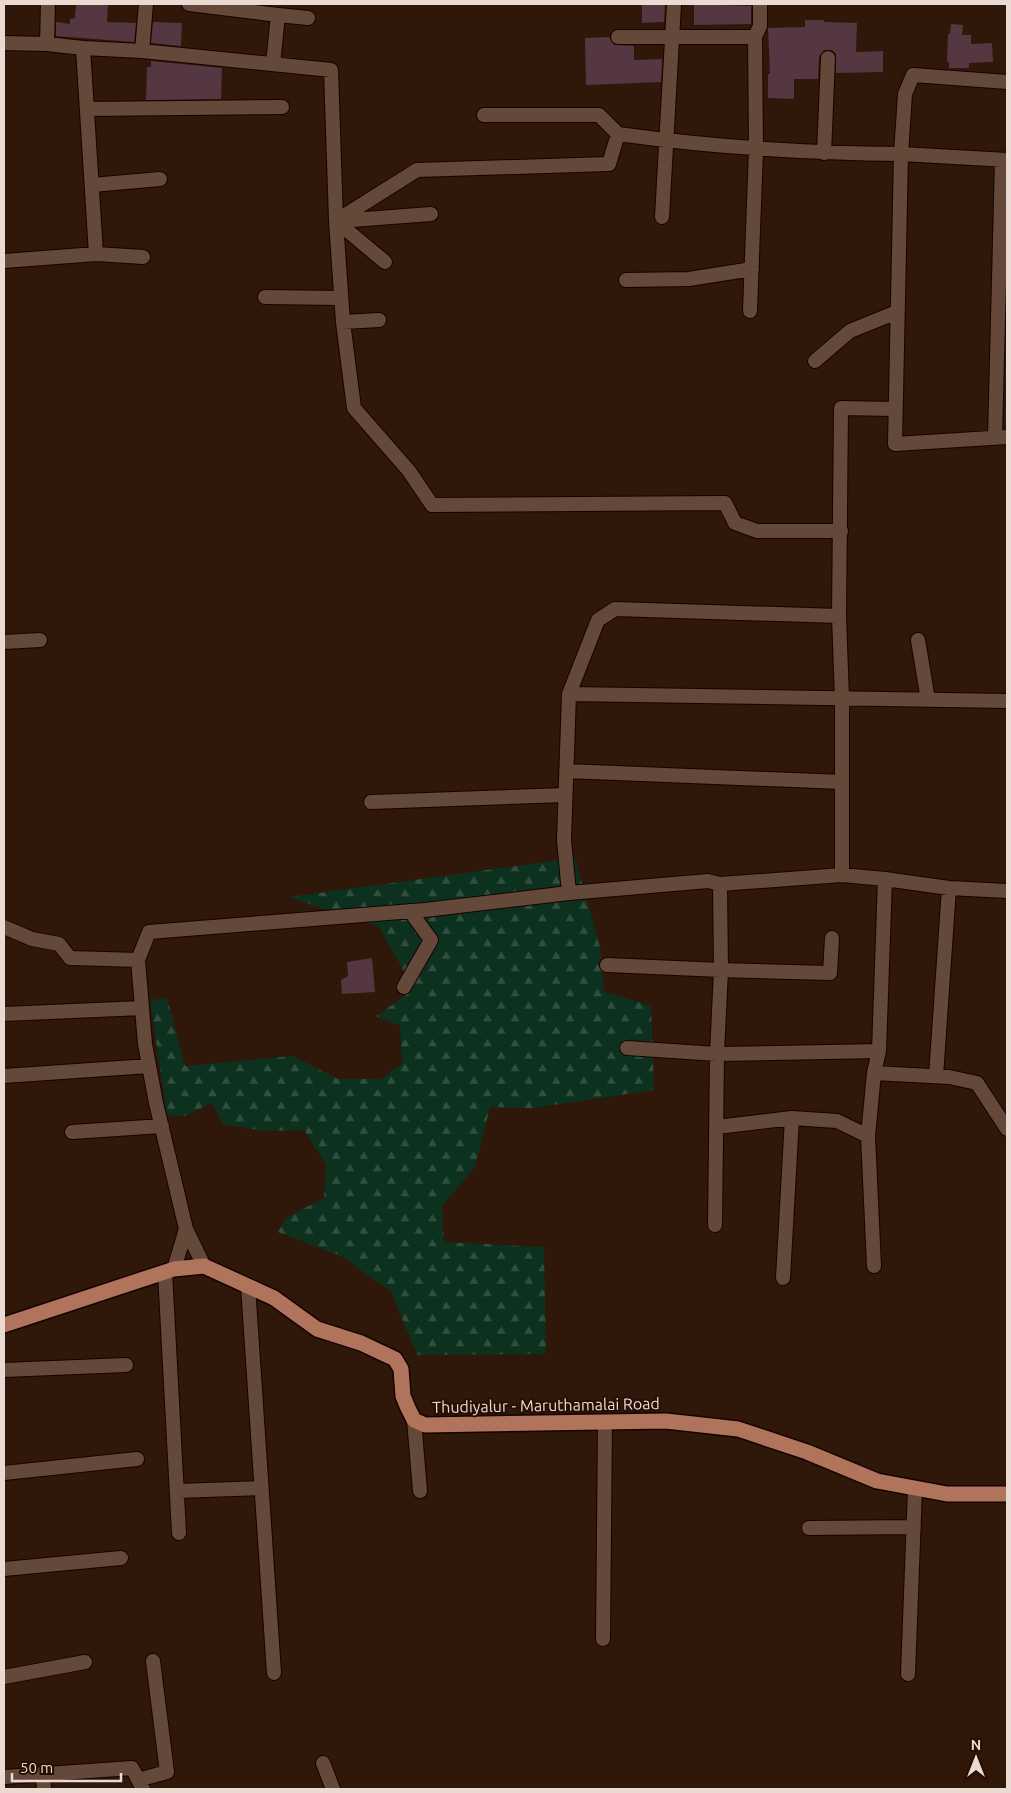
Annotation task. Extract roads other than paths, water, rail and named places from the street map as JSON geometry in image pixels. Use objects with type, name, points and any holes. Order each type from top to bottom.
[{"type":"main road","points":[[4,1325],[169,1271],[204,1266]]},
{"type":"main road","name":"Thudiyalur - Maruthamalai Road","points":[[204,1266],[274,1298],[318,1329],[361,1343],[395,1359],[401,1369],[404,1396],[414,1420],[425,1425],[666,1421],[738,1429],[807,1452],[878,1481],[947,1494],[1007,1494]]},
{"type":"street","points":[[47,44],[48,4]]},
{"type":"street","points":[[142,51],[146,4]]},
{"type":"street","points":[[189,4],[308,18]]},
{"type":"street","points":[[662,217],[674,4]]},
{"type":"street","points":[[750,311],[756,149],[756,37],[760,26],[760,4]]},
{"type":"street","points":[[273,64],[278,15]]},
{"type":"street","points":[[618,37],[756,37]]},
{"type":"street","points":[[4,43],[142,51],[331,70],[336,222],[341,298],[354,408],[409,471],[432,505],[725,503],[735,523],[757,531],[841,531]]},
{"type":"street","points":[[83,48],[96,254]]},
{"type":"street","points":[[824,153],[828,58]]},
{"type":"street","points":[[484,115],[599,114],[618,134],[667,141],[824,153],[901,154],[1005,160],[1001,438],[894,444],[901,154],[905,94],[913,75],[1007,82]]},
{"type":"street","points":[[87,109],[282,107]]},
{"type":"street","points":[[336,222],[417,170],[609,164],[618,134]]},
{"type":"street","points":[[92,184],[160,179]]},
{"type":"street","points":[[336,222],[431,214]]},
{"type":"street","points":[[336,222],[386,262]]},
{"type":"street","points":[[4,261],[96,254],[143,257]]},
{"type":"street","points":[[626,280],[689,279],[752,269]]},
{"type":"street","points":[[265,297],[341,298]]},
{"type":"street","points":[[815,361],[850,331],[897,312]]},
{"type":"street","points":[[343,322],[379,320]]},
{"type":"street","points":[[842,875],[842,700],[839,616],[841,408],[895,408]]},
{"type":"street","points":[[569,893],[564,840],[569,694],[598,620],[615,609],[839,616]]},
{"type":"street","points":[[4,642],[40,640]]},
{"type":"street","points":[[918,640],[928,700]]},
{"type":"street","points":[[569,694],[842,700],[1007,701]]},
{"type":"street","points":[[566,771],[842,782]]},
{"type":"street","points":[[370,802],[566,795]]},
{"type":"street","points":[[204,1266],[186,1229],[162,1126],[146,1044],[138,960],[150,932],[410,911],[569,893],[708,881],[720,884],[842,875],[949,888],[1007,891]]},
{"type":"street","points":[[874,1266],[868,1136],[874,1073],[879,1051],[885,879]]},
{"type":"street","points":[[715,1226],[717,1054],[721,970],[720,884]]},
{"type":"street","points":[[936,1076],[949,888]]},
{"type":"street","points":[[404,987],[431,940],[410,911]]},
{"type":"street","points":[[4,927],[32,939],[60,944],[70,958],[138,960]]},
{"type":"street","points":[[607,965],[830,973],[832,938]]},
{"type":"street","points":[[4,1014],[142,1008]]},
{"type":"street","points":[[627,1048],[717,1054],[879,1051]]},
{"type":"street","points":[[4,1076],[150,1066]]},
{"type":"street","points":[[874,1073],[949,1076],[977,1084],[1007,1129]]},
{"type":"street","points":[[717,1127],[792,1118],[838,1121],[868,1136]]},
{"type":"street","points":[[783,1278],[792,1118]]},
{"type":"street","points":[[72,1132],[162,1126]]},
{"type":"street","points":[[179,1533],[169,1271],[186,1229]]},
{"type":"street","points":[[248,1286],[274,1672]]},
{"type":"street","points":[[4,1370],[126,1365]]},
{"type":"street","points":[[414,1420],[420,1491]]},
{"type":"street","points":[[603,1639],[605,1422]]},
{"type":"street","points":[[4,1473],[137,1459]]},
{"type":"street","points":[[177,1492],[261,1488]]},
{"type":"street","points":[[908,1674],[915,1488]]},
{"type":"street","points":[[809,1528],[914,1527]]},
{"type":"street","points":[[4,1568],[121,1558]]},
{"type":"street","points":[[4,1777],[132,1768],[141,1784],[166,1772],[153,1661]]},
{"type":"street","points":[[4,1677],[85,1662]]},
{"type":"street","points":[[323,1763],[332,1789]]},
{"type":"street","points":[[43,1774],[44,1789]]}]
